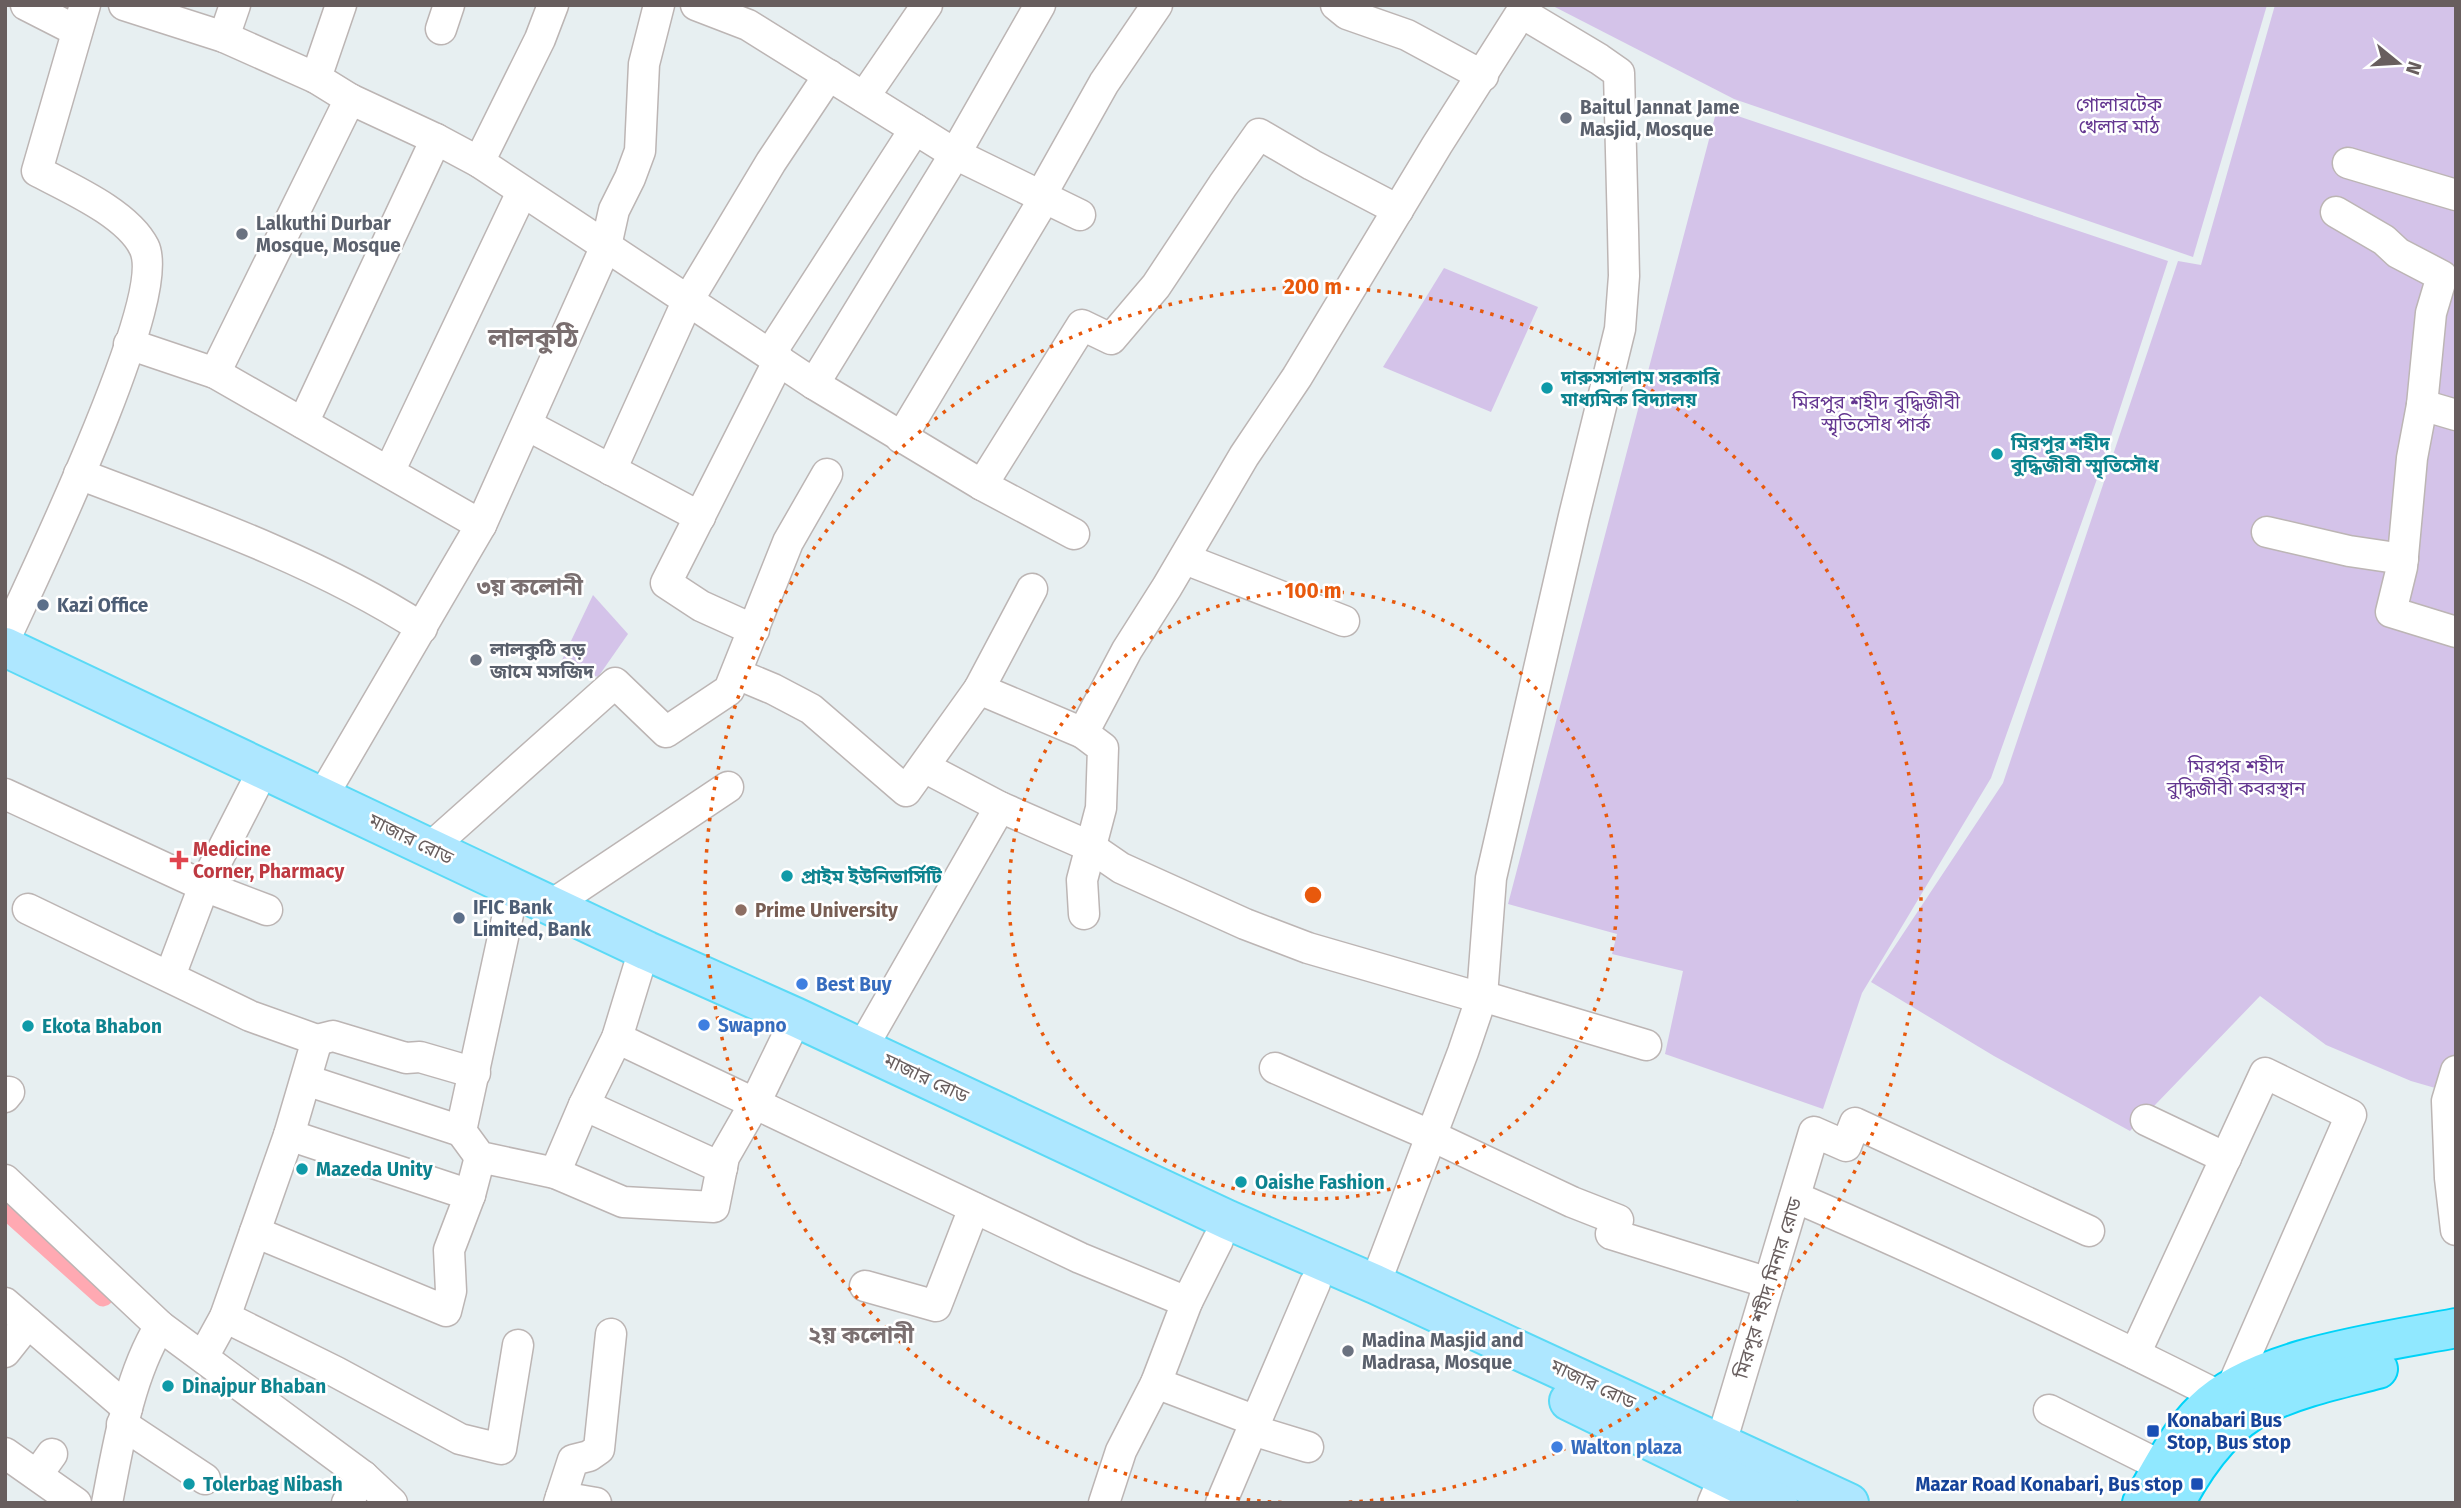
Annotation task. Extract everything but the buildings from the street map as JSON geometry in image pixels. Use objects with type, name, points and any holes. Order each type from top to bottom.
[{"type":"highway","points":[[2175,1503],[2216,1442],[2262,1405],[2279,1382],[2359,1346],[2456,1328]]},
{"type":"highway","points":[[2142,1503],[2163,1467],[2203,1411],[2226,1392],[2279,1382],[2336,1380],[2413,1360],[2456,1354]]},
{"type":"main road","name":"মাজার রোড","points":[[5,647],[550,906],[862,1048],[1228,1220],[1375,1284],[1717,1473],[1849,1503]]},
{"type":"main road","name":"মাজার রোড","points":[[5,668],[1084,1173],[1218,1240],[1422,1330],[1778,1503]]},
{"type":"street","points":[[5,639],[110,404],[149,266],[145,248],[135,234],[113,215],[37,171],[81,18],[26,5]]},
{"type":"street","points":[[124,5],[224,37],[316,78],[350,99],[479,162],[814,384],[982,485],[1074,534]]},
{"type":"street","points":[[224,37],[235,5]]},
{"type":"street","points":[[316,78],[341,5]]},
{"type":"street","points":[[479,162],[540,39],[553,5]]},
{"type":"street","points":[[322,797],[481,525],[606,246],[614,210],[640,151],[644,64],[659,5]]},
{"type":"street","points":[[696,5],[748,25],[955,154],[1080,215]]},
{"type":"street","points":[[864,97],[927,5]]},
{"type":"street","points":[[814,384],[955,154],[1040,5]]},
{"type":"street","points":[[901,438],[1042,198],[1104,83],[1157,5]]},
{"type":"street","points":[[1336,5],[1347,13],[1407,36],[1483,76]]},
{"type":"street","points":[[1083,733],[1127,650],[1185,559],[1244,456],[1297,377],[1524,9],[1619,73],[1624,276],[1620,329],[1491,878],[1482,996],[1375,1284]]},
{"type":"street","points":[[611,470],[687,302],[771,162],[829,75]]},
{"type":"street","points":[[215,373],[350,99]]},
{"type":"street","points":[[754,630],[701,606],[666,583],[775,357],[915,129]]},
{"type":"street","points":[[982,485],[1082,325],[1111,339],[1156,286],[1259,134],[1312,166],[1398,210]]},
{"type":"street","points":[[303,423],[436,139]]},
{"type":"street","points":[[2348,163],[2456,195]]},
{"type":"street","points":[[389,472],[522,192]]},
{"type":"street","points":[[2336,212],[2371,231],[2398,253],[2442,276],[2431,313],[2422,405],[2412,458],[2403,559],[2390,612],[2456,632]]},
{"type":"street","points":[[129,344],[215,373],[481,525]]},
{"type":"street","points":[[2422,405],[2456,415]]},
{"type":"street","points":[[527,425],[700,517]]},
{"type":"street","points":[[79,474],[298,562],[392,608],[422,628]]},
{"type":"street","points":[[429,848],[615,683],[666,732],[729,690],[788,542],[827,474]]},
{"type":"street","points":[[2267,532],[2349,551],[2403,559]]},
{"type":"street","points":[[1185,559],[1344,621]]},
{"type":"street","points":[[737,674],[773,688],[811,709],[906,791],[979,690],[1032,589]]},
{"type":"street","points":[[979,690],[1083,733],[1103,748],[1101,808],[1083,880],[1084,914]]},
{"type":"street","points":[[924,767],[1000,807],[1090,846],[1121,867],[1220,914],[1283,939],[1646,1045]]},
{"type":"street","points":[[170,976],[204,886],[254,786]]},
{"type":"street","points":[[550,906],[728,787]]},
{"type":"street","points":[[5,794],[204,886],[267,910]]},
{"type":"street","points":[[862,1048],[1000,807]]},
{"type":"street","points":[[461,1131],[510,905]]},
{"type":"street","points":[[28,909],[250,1016],[317,1040],[333,1036],[406,1058],[420,1057],[475,1073]]},
{"type":"street","points":[[555,1173],[617,1038],[639,966]]},
{"type":"street","points":[[306,1080],[461,1131],[480,1157],[555,1173],[623,1202],[714,1207],[724,1157],[788,1035]]},
{"type":"street","points":[[617,1038],[1080,1258],[1187,1302]]},
{"type":"street","points":[[203,1357],[225,1317],[289,1135],[317,1040]]},
{"type":"street","points":[[1275,1068],[1432,1136],[1572,1202],[1618,1220],[1611,1234],[1769,1283]]},
{"type":"street","points":[[2456,1071],[2447,1101],[2450,1178],[2456,1230]]},
{"type":"street","points":[[1795,1197],[1903,1243],[2135,1354],[2226,1392],[2351,1115],[2265,1073],[2135,1354]]},
{"type":"street","points":[[584,1105],[722,1168]]},
{"type":"street","points":[[2146,1120],[2226,1158]]},
{"type":"street","name":"মিরপুর শহীদ মিনার রোড","points":[[1717,1473],[1814,1132],[1846,1146],[1855,1123],[2090,1231]]},
{"type":"street","points":[[289,1135],[470,1195]]},
{"type":"street","points":[[255,1232],[446,1311],[451,1291],[449,1250],[470,1195],[480,1157]]},
{"type":"street","points":[[5,1180],[160,1326],[363,1476],[392,1503]]},
{"type":"street","points":[[865,1286],[936,1306],[974,1208]]},
{"type":"street","points":[[1104,1503],[1121,1451],[1156,1384],[1187,1302],[1218,1240]]},
{"type":"street","points":[[1221,1503],[1315,1283]]},
{"type":"street","points":[[5,1303],[125,1416],[205,1479]]},
{"type":"street","points":[[225,1317],[348,1378],[460,1439],[501,1449],[517,1345]]},
{"type":"street","points":[[5,1352],[28,1323]]},
{"type":"street","points":[[107,1503],[125,1416],[148,1344],[160,1326]]},
{"type":"street","points":[[596,1503],[560,1500],[573,1460],[589,1456],[599,1449],[611,1334]]},
{"type":"street","points":[[1156,1384],[1308,1447]]},
{"type":"street","points":[[2049,1410],[2163,1467]]},
{"type":"street","points":[[5,1453],[45,1464],[76,1503]]},
{"type":"street","points":[[347,1503],[363,1476]]},
{"type":"green space","name":"গোলারটেক খেলার মাঠ","points":[[1551,5],[2267,5],[2193,257],[1734,99]]},
{"type":"green space","name":"মিরপুর শহীদ বুদ্ধিজীবী কবরস্থান","points":[[2275,5],[2456,5],[2456,1094],[2411,1081],[2326,1045],[2260,996],[2130,1131],[1994,1056],[1871,982],[2003,783],[2178,261],[2201,265]]},
{"type":"green space","name":"মিরপুর শহীদ বুদ্ধিজীবী স্মৃতিসৌধ পার্ক","points":[[1717,109],[2168,261],[2097,479],[1991,778],[1862,993],[1823,1109],[1665,1054],[1683,971],[1612,954],[1617,934],[1508,904]]},
{"type":"green space","points":[[1444,268],[1538,307],[1491,412],[1383,367]]},
{"type":"green space","points":[[593,595],[628,634],[598,677],[560,664]]},
{"type":"waterway","points":[[5,1208],[103,1296]]},
{"type":"place","name":"Baitul Jannat Jame Masjid, Mosque","points":[[1566,118]]},
{"type":"place","name":"Lalkuthi Durbar Mosque, Mosque","points":[[242,234]]},
{"type":"place","name":"দারুসসালাম সরকারি মাধ্যমিক বিদ্যালয়","points":[[1547,388]]},
{"type":"place","name":"মিরপুর শহীদ বুদ্ধিজীবী স্মৃতিসৌধ","points":[[1997,454]]},
{"type":"place","name":"Kazi Office","points":[[43,605]]},
{"type":"place","name":"লালকুঠি বড় জামে মসজিদ","points":[[476,660]]},
{"type":"place","name":"Medicine Corner, Pharmacy","points":[[179,860]]},
{"type":"place","name":"প্রাইম ইউনিভার্সিটি","points":[[787,876]]},
{"type":"place","name":"Prime University","points":[[741,910]]},
{"type":"place","name":"IFIC Bank Limited, Bank","points":[[459,918]]},
{"type":"place","name":"Best Buy","points":[[802,984]]},
{"type":"place","name":"Swapno","points":[[704,1025]]},
{"type":"place","name":"Ekota Bhabon","points":[[28,1026]]},
{"type":"place","name":"Mazeda Unity","points":[[302,1169]]},
{"type":"place","name":"Oaishe Fashion","points":[[1241,1182]]},
{"type":"place","name":"Madina Masjid and Madrasa, Mosque","points":[[1348,1351]]},
{"type":"place","name":"Dinajpur Bhaban","points":[[168,1386]]},
{"type":"place","name":"Konabari Bus Stop, Bus stop","points":[[2153,1431]]},
{"type":"place","name":"Walton plaza","points":[[1557,1447]]},
{"type":"place","name":"Tolerbag Nibash","points":[[189,1484]]},
{"type":"place","name":"Mazar Road Konabari, Bus stop","points":[[2197,1484]]},
{"type":"district","name":"লালকুঠি","points":[[533,338]]},
{"type":"district","name":"৩য় কলোনী","points":[[530,587]]},
{"type":"district","name":"২য় কলোনী","points":[[861,1335]]}]
